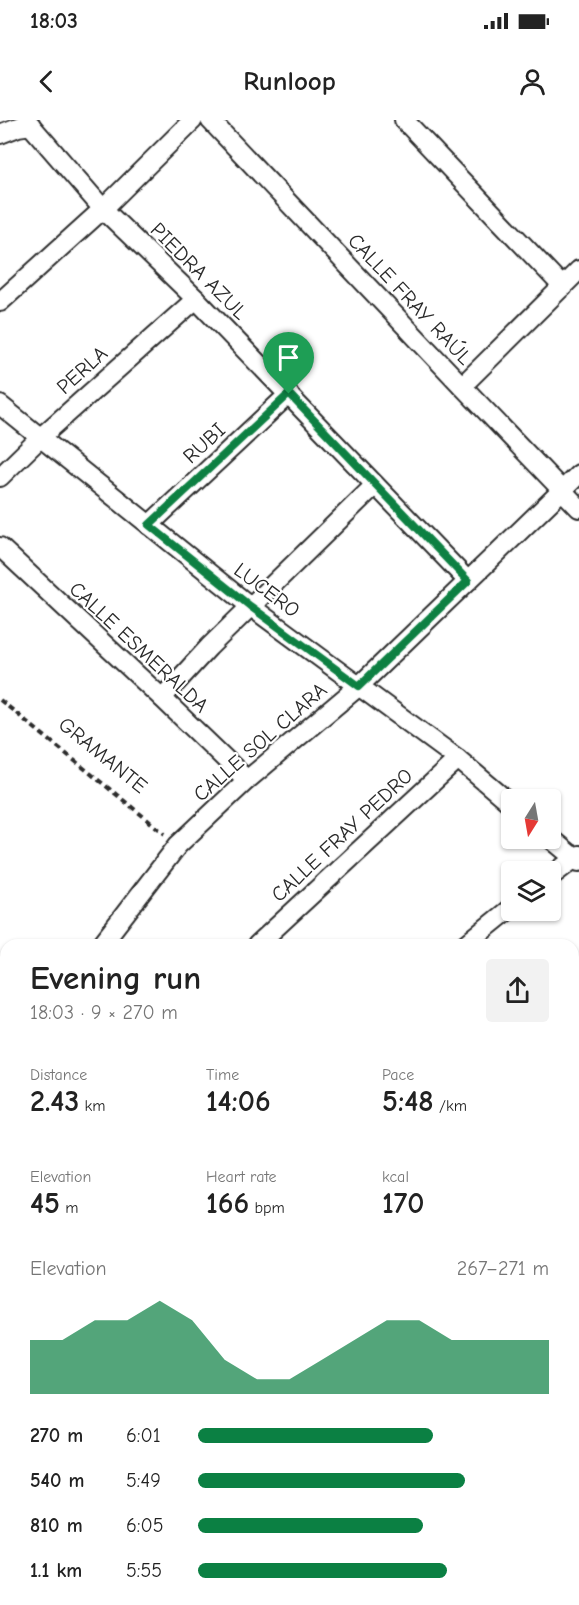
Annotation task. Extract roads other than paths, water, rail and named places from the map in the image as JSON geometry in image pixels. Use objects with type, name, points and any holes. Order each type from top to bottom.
[{"type":"street","points":[[0,302],[103,209],[193,120]]},
{"type":"street","name":"CALLE FRAY RAÚL","points":[[210,120],[579,508]]},
{"type":"street","points":[[404,120],[563,287]]},
{"type":"street","points":[[0,134],[28,123]]},
{"type":"street","name":"PIEDRA AZUL","points":[[28,123],[103,209],[196,299],[468,581]]},
{"type":"street","points":[[462,386],[579,270]]},
{"type":"street","name":"PERLA","points":[[0,477],[41,437],[196,299]]},
{"type":"street","name":"RUBI","points":[[149,525],[289,394]]},
{"type":"street","name":"LUCERO","points":[[0,405],[250,606],[458,759],[501,796]]},
{"type":"street","name":"CALLE SOL CLARA","points":[[106,939],[178,845],[247,780],[359,686],[579,474]]},
{"type":"street","points":[[162,698],[250,606],[375,485]]},
{"type":"street","name":"CALLE ESMERALDA","points":[[0,547],[247,780]]},
{"type":"street","name":"CALLE FRAY PEDRO","points":[[263,939],[458,759]]},
{"type":"street","points":[[561,846],[578,859],[561,871]]},
{"type":"street","points":[[472,939],[501,916]]}]
